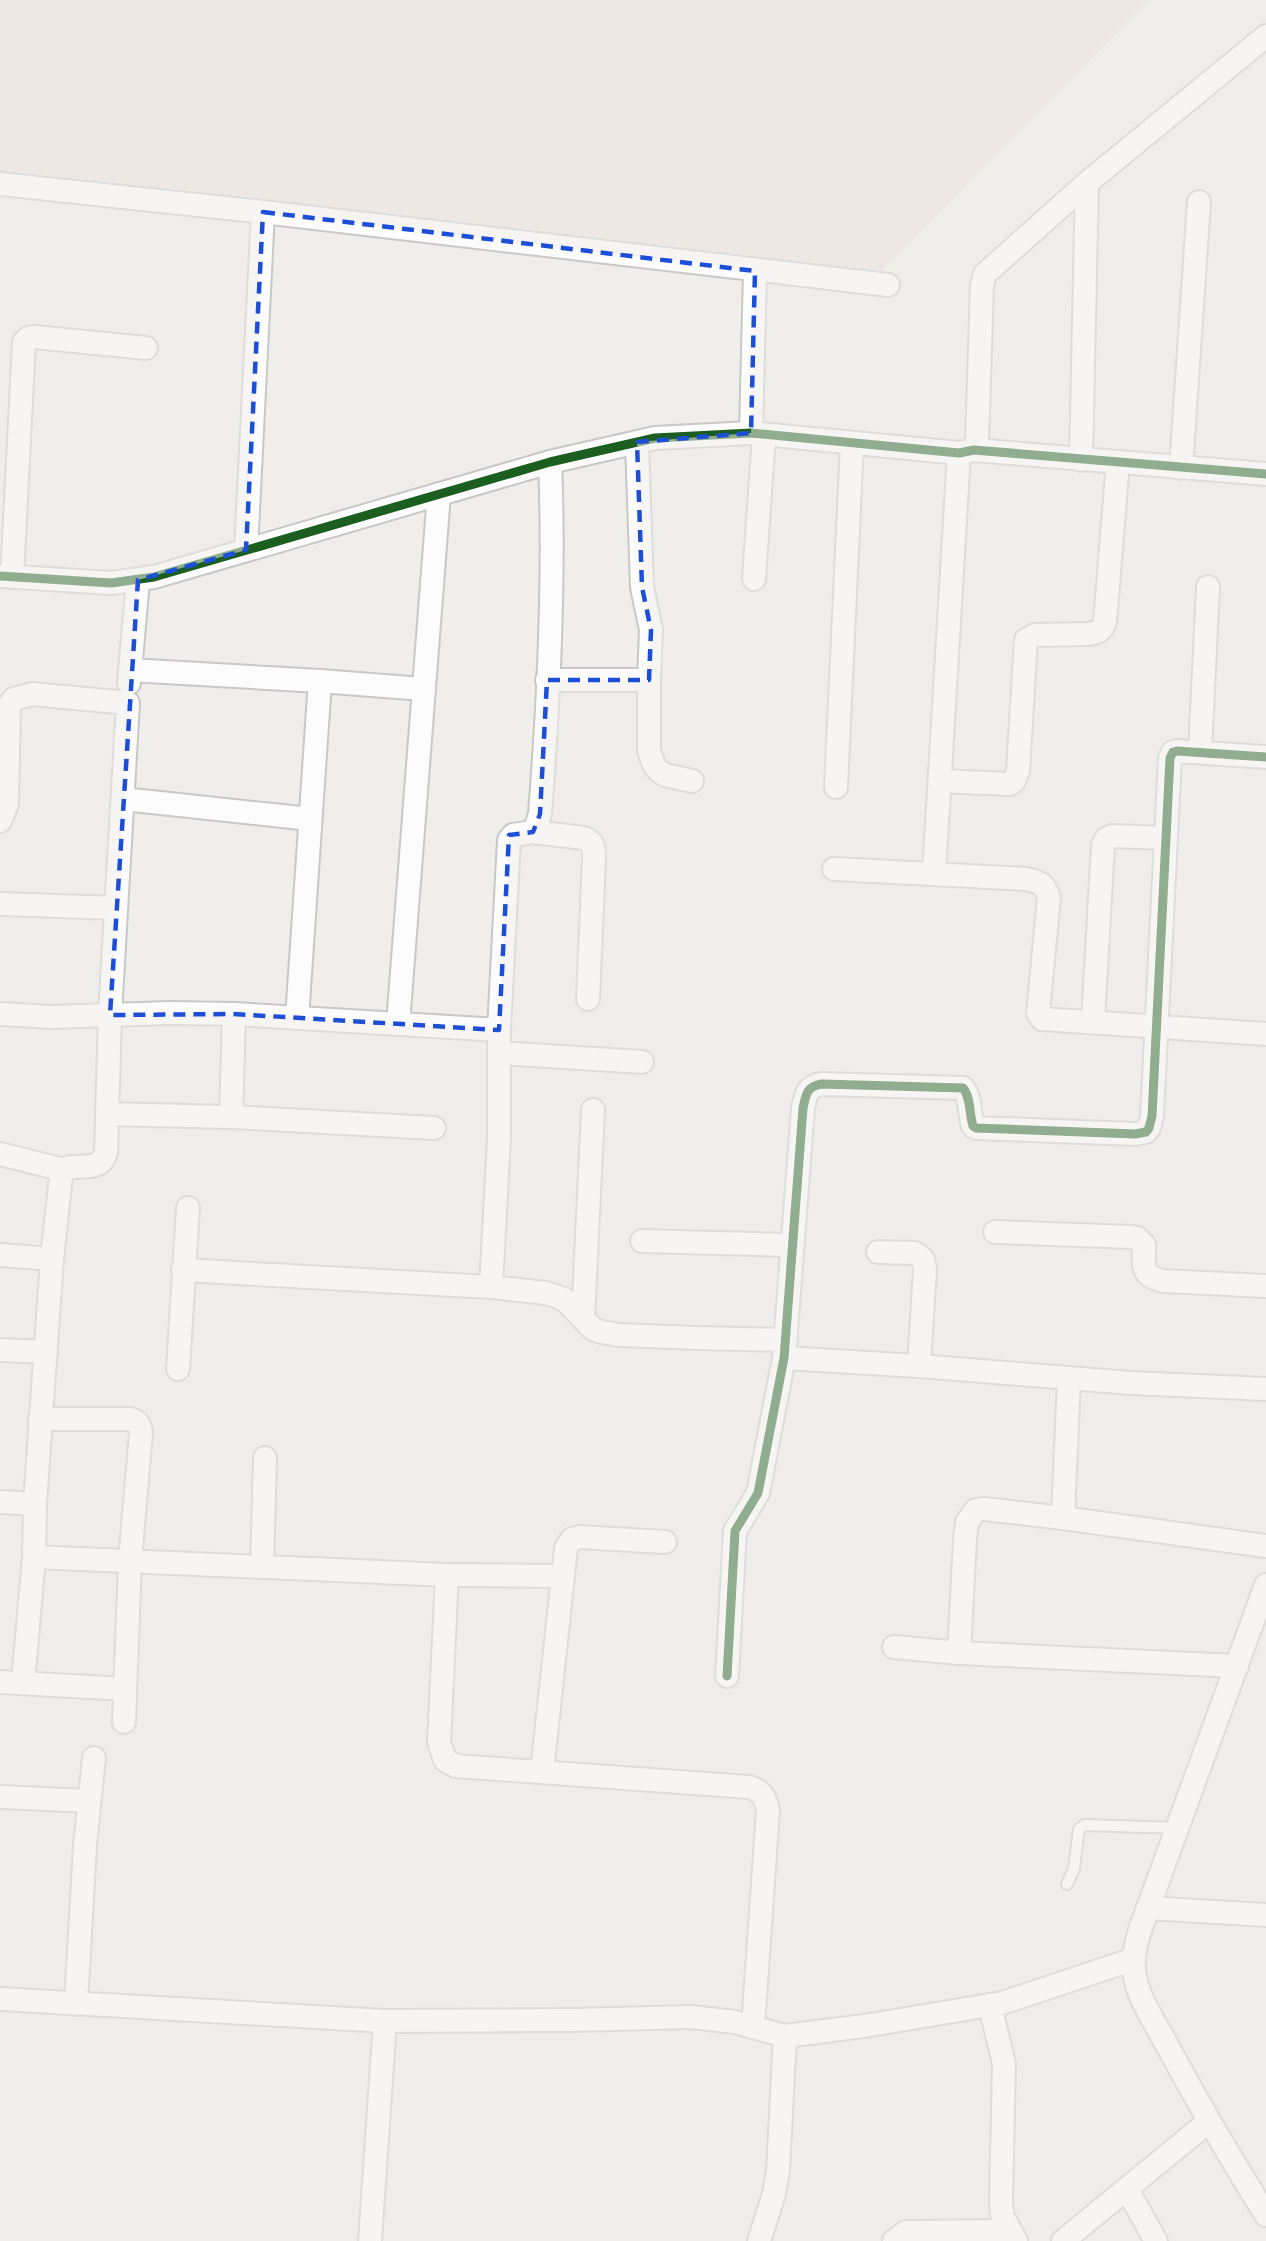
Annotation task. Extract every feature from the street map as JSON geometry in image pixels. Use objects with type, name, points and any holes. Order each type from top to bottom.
[{"type":"street","points":[[934,874],[967,452],[977,441],[982,285],[985,274],[1087,183],[1266,36]]},
{"type":"street","points":[[1081,460],[1087,183]]},
{"type":"street","points":[[0,184],[263,212],[888,285]]},
{"type":"street","points":[[1181,468],[1199,202]]},
{"type":"street","points":[[246,550],[263,212]]},
{"type":"street","points":[[754,579],[758,434],[755,271]]},
{"type":"street","points":[[146,348],[34,337],[24,342],[6,577],[111,583],[154,577],[550,462],[637,442],[685,435],[758,434],[852,444],[1266,474]]},
{"type":"street","points":[[637,442],[642,587],[651,630],[648,680],[649,751],[654,765],[665,775],[692,781]]},
{"type":"street","points":[[836,787],[852,444]]},
{"type":"street","points":[[533,832],[540,814],[547,680],[552,510],[550,462]]},
{"type":"street","points":[[940,781],[1010,784],[1014,782],[1018,771],[1026,640],[1035,635],[1096,633],[1102,628],[1105,622],[1118,462]]},
{"type":"street","points":[[398,1024],[439,494]]},
{"type":"street","points":[[0,1154],[64,1170],[98,1164],[103,1161],[106,1153],[110,1015],[130,670],[138,580]]},
{"type":"street","points":[[1200,752],[1208,587]]},
{"type":"street","points":[[130,670],[423,689]]},
{"type":"street","points":[[547,680],[648,680]]},
{"type":"street","points":[[297,1018],[320,681]]},
{"type":"street","points":[[0,821],[8,804],[9,706],[14,699],[21,695],[32,694],[128,703]]},
{"type":"street","points":[[727,1676],[735,1531],[758,1493],[785,1349],[803,1108],[806,1095],[813,1086],[822,1084],[963,1088],[967,1093],[971,1121],[976,1128],[1135,1134],[1146,1132],[1152,1116],[1172,754],[1177,751],[1266,757]]},
{"type":"street","points":[[123,799],[310,819]]},
{"type":"street","points":[[491,1287],[499,1138],[499,1030],[509,840],[513,835],[533,832],[584,838],[590,840],[593,845],[588,999]]},
{"type":"street","points":[[1093,1022],[1103,844],[1112,836],[1166,838]]},
{"type":"street","points":[[834,869],[1026,879],[1040,882],[1046,888],[1049,898],[1038,1013],[1039,1017],[1046,1020],[1266,1034]]},
{"type":"street","points":[[0,904],[116,908]]},
{"type":"street","points":[[0,1014],[51,1017],[169,1013],[234,1014],[499,1030]]},
{"type":"street","points":[[231,1117],[234,1014]]},
{"type":"street","points":[[500,1053],[642,1062]]},
{"type":"street","points":[[583,1319],[593,1110]]},
{"type":"street","points":[[107,1114],[231,1117],[434,1128]]},
{"type":"street","points":[[23,1683],[34,1557],[40,1419],[52,1259],[60,1186],[64,1170]]},
{"type":"street","points":[[178,1369],[188,1208]]},
{"type":"street","points":[[995,1232],[1132,1237],[1137,1238],[1144,1245],[1144,1267],[1147,1275],[1152,1279],[1266,1286]]},
{"type":"street","points":[[642,1241],[792,1245]]},
{"type":"street","points":[[878,1252],[915,1253],[923,1259],[925,1269],[919,1366]]},
{"type":"street","points":[[0,1255],[52,1259]]},
{"type":"street","points":[[183,1270],[491,1287],[546,1293],[564,1299],[592,1329],[619,1335],[785,1349],[919,1366],[1069,1378],[1266,1389]]},
{"type":"street","points":[[0,1350],[46,1352]]},
{"type":"street","points":[[1063,1518],[1069,1378]]},
{"type":"street","points":[[40,1419],[130,1419],[140,1426],[130,1561],[124,1722]]},
{"type":"street","points":[[262,1566],[265,1458]]},
{"type":"street","points":[[0,1502],[35,1504]]},
{"type":"street","points":[[959,1653],[967,1521],[976,1510],[985,1509],[1063,1518],[1266,1546]]},
{"type":"street","points":[[542,1772],[566,1548],[572,1539],[580,1537],[665,1542]]},
{"type":"street","points":[[34,1557],[447,1575],[562,1576]]},
{"type":"street","points":[[447,1575],[439,1742],[445,1760],[456,1766],[749,1787],[759,1790],[765,1798],[768,1810],[753,2027]]},
{"type":"street","points":[[1264,1599],[1196,1774],[1148,1908],[1138,1938],[1134,1971],[1147,2008],[1208,2122],[1266,2215]]},
{"type":"street","points":[[894,1647],[959,1653],[1238,1666]]},
{"type":"street","points":[[0,1682],[126,1689]]},
{"type":"street","points":[[76,2004],[89,1801],[94,1758]]},
{"type":"street","points":[[0,1797],[89,1801]]},
{"type":"street","points":[[1148,1908],[1266,1915]]},
{"type":"street","points":[[0,1999],[385,2020],[574,2020],[691,2017],[719,2019],[785,2036],[864,2026],[990,2005],[1134,1959]]},
{"type":"street","points":[[990,2005],[1004,2064],[1002,2216],[1013,2236]]},
{"type":"street","points":[[370,2241],[385,2020]]},
{"type":"street","points":[[759,2241],[774,2194],[778,2170],[785,2036]]},
{"type":"street","points":[[1063,2241],[1208,2122]]},
{"type":"street","points":[[1127,2189],[1156,2241]]},
{"type":"street","points":[[894,2241],[906,2232],[1013,2236]]},
{"type":"lane","points":[[1067,1884],[1074,1869],[1079,1829],[1085,1825],[1178,1828]]},
{"type":"highlighted area","points":[[263,212],[755,271],[751,433],[637,442],[642,587],[651,630],[649,680],[547,680],[540,814],[533,832],[509,835],[499,1030],[234,1014],[110,1015],[138,580],[246,550]]},
{"type":"shaded area","points":[[0,0],[1149,0],[881,271],[581,240],[0,171]]},
{"type":"cycle path","points":[[0,576],[111,583],[154,577],[550,462],[655,438],[751,433],[959,453],[974,450],[1266,474]]},
{"type":"cycle path","points":[[727,1676],[735,1531],[758,1493],[784,1358],[803,1108],[808,1092],[813,1087],[822,1084],[963,1088],[966,1092],[973,1126],[976,1128],[1135,1134],[1146,1132],[1152,1116],[1170,758],[1173,752],[1177,751],[1266,757]]}]
